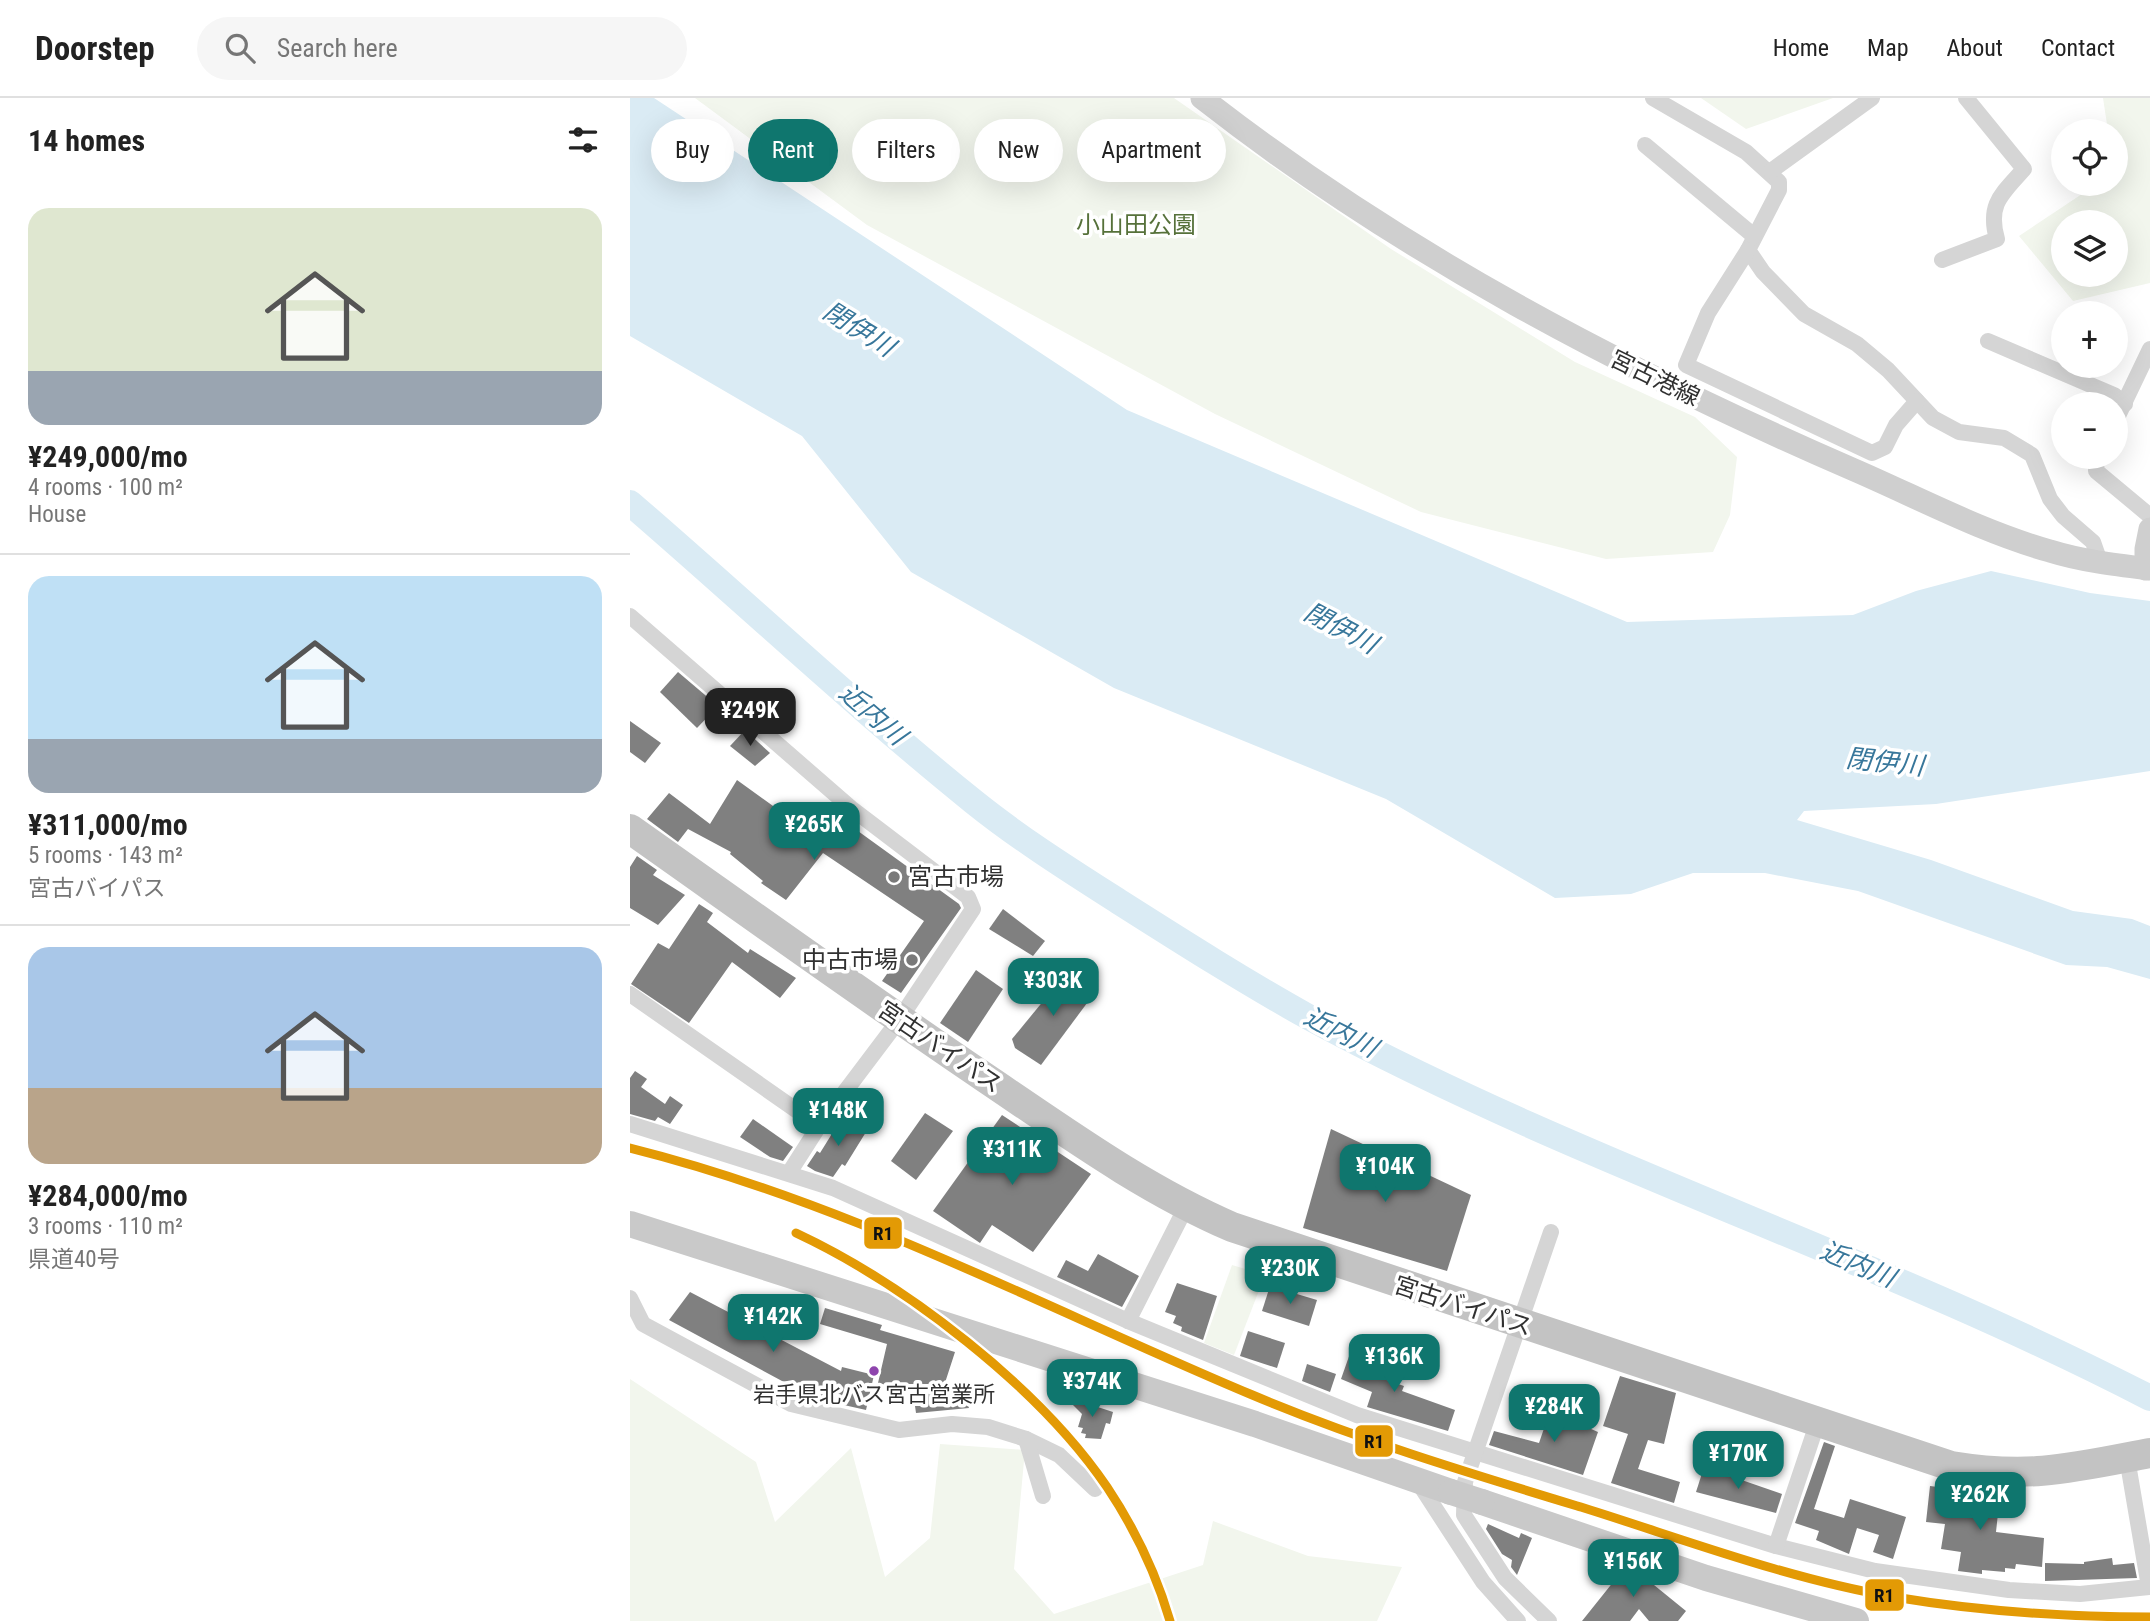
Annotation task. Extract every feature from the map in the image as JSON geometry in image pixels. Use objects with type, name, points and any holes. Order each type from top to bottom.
[{"type":"highway","name":"宮古バイパス","points":[[630,829],[899,1020],[1128,1174],[1186,1207],[1262,1239],[1951,1466],[1996,1473],[2048,1472],[2141,1455]]},
{"type":"main road","name":"宮古港線","points":[[1202,98],[1351,205],[1463,275],[1588,346],[1747,423],[1998,533],[2051,552],[2148,569]]},
{"type":"main road","points":[[2148,569],[2146,550],[2150,529]]},
{"type":"main road","points":[[630,1224],[1255,1424],[1706,1578],[1856,1621]]},
{"type":"street","points":[[1653,98],[1746,152],[1771,171],[1779,181],[1779,190],[1751,243],[1708,313],[1686,365],[1872,453],[1885,447],[1896,425],[1917,401]]},
{"type":"street","points":[[1771,171],[1872,98]]},
{"type":"street","points":[[1942,260],[1997,239],[1992,219],[1994,209],[2024,169],[1966,98]]},
{"type":"street","points":[[1645,145],[1751,243],[1763,272],[1804,314],[1857,344],[1933,418],[1959,432],[2004,438],[2032,455],[2050,499],[2063,516],[2093,542],[2099,562]]},
{"type":"street","points":[[1988,341],[2107,392]]},
{"type":"street","points":[[2128,397],[2150,349]]},
{"type":"street","points":[[2096,469],[2150,516]]},
{"type":"street","points":[[630,617],[851,808],[968,897],[973,909],[899,1020],[819,1126],[789,1173]]},
{"type":"street","points":[[630,994],[819,1126]]},
{"type":"street","points":[[630,1124],[789,1173],[920,1225],[1128,1321],[1357,1415],[1776,1546],[1875,1571],[2009,1590],[2080,1594],[2149,1587],[2141,1455]]},
{"type":"street","points":[[1128,1321],[1186,1207]]},
{"type":"street","points":[[1549,1621],[1505,1578],[1464,1515],[1465,1482],[1478,1452],[1551,1233]]},
{"type":"street","points":[[630,1298],[643,1324],[791,1404],[900,1430],[952,1424],[988,1427],[1026,1439],[1059,1455],[1095,1489]]},
{"type":"street","points":[[1776,1546],[1817,1424]]},
{"type":"street","points":[[1026,1439],[1043,1496]]},
{"type":"street","points":[[1417,1480],[1483,1582],[1518,1621]]},
{"type":"green space","name":"小山田公園","points":[[695,98],[1174,98],[1204,119],[1077,119],[1077,182],[1226,182],[1226,134],[1391,249],[1575,362],[1695,417],[1737,457],[1730,515],[1713,552],[1606,559],[1421,512],[1215,414],[867,225],[809,182],[838,182],[838,119],[748,119],[748,137],[734,127],[734,119],[723,119]]},
{"type":"green space","points":[[1701,98],[1833,98],[1746,129]]},
{"type":"green space","points":[[2103,98],[2150,98],[2150,283],[2073,301],[2061,287],[2128,287],[2128,210],[2058,210],[2079,196],[2128,196],[2128,119],[2106,119]]},
{"type":"green space","points":[[2051,215],[2051,275],[2019,236]]},
{"type":"green space","points":[[1232,1265],[1265,1275],[1234,1355],[1204,1343]]},
{"type":"green space","points":[[630,1379],[756,1462],[775,1522],[851,1448],[885,1577],[930,1538],[940,1444],[1025,1450],[1014,1569],[1054,1614],[1203,1565],[1213,1521],[1308,1556],[1402,1567],[1377,1621],[630,1621]]},
{"type":"water","name":"閉伊川","points":[[630,98],[654,98],[686,119],[651,119],[651,182],[734,182],[734,151],[748,160],[748,182],[781,182],[1127,410],[1627,622],[1853,615],[1916,591],[1991,571],[2090,593],[2150,601],[2150,771],[1936,804],[1804,811],[1797,820],[1931,860],[2073,911],[2132,919],[2150,926],[2150,979],[2107,967],[2066,965],[1858,891],[1765,873],[1693,873],[1631,894],[1555,898],[1386,799],[1114,688],[911,572],[802,436],[630,336]]},
{"type":"building","points":[[678,672],[718,706],[697,728],[660,692]]},
{"type":"building","points":[[630,721],[661,743],[645,763],[630,752]]},
{"type":"building","points":[[745,730],[770,753],[755,766],[730,746]]},
{"type":"building","points":[[737,780],[798,824],[806,813],[842,837],[851,826],[959,904],[961,908],[901,993],[882,981],[924,921],[823,853],[786,900],[761,883],[763,881],[730,854],[731,852],[688,829],[678,842],[647,819],[669,793],[710,824]]},
{"type":"building","points":[[637,856],[657,870],[653,875],[685,895],[658,925],[630,908],[630,867]]},
{"type":"building","points":[[699,904],[713,913],[707,922],[748,953],[750,949],[796,978],[780,998],[732,962],[689,1023],[631,984],[658,943],[669,949]]},
{"type":"building","points":[[1003,909],[1045,941],[1033,956],[989,929]]},
{"type":"building","points":[[976,970],[1003,989],[968,1042],[940,1023]]},
{"type":"building","points":[[1068,971],[1096,991],[1041,1065],[1015,1048],[1012,1039]]},
{"type":"building","points":[[635,1071],[647,1079],[641,1087],[665,1104],[670,1096],[683,1105],[670,1124],[658,1117],[655,1121],[630,1114],[630,1078]]},
{"type":"building","points":[[925,1113],[953,1131],[916,1180],[891,1161]]},
{"type":"building","points":[[1002,1115],[1091,1174],[1033,1252],[992,1225],[980,1243],[933,1211]]},
{"type":"building","points":[[843,1116],[866,1132],[845,1166],[842,1164],[833,1177],[807,1166],[817,1151],[820,1153]]},
{"type":"building","points":[[753,1119],[793,1147],[783,1161],[770,1157],[740,1137]]},
{"type":"building","points":[[1331,1129],[1471,1195],[1447,1271],[1303,1228]]},
{"type":"building","points":[[1098,1254],[1139,1276],[1122,1307],[1057,1277],[1066,1260],[1088,1271]]},
{"type":"building","points":[[1177,1283],[1217,1296],[1203,1340],[1181,1331],[1182,1327],[1173,1323],[1176,1316],[1165,1312]]},
{"type":"building","points":[[1270,1286],[1317,1300],[1309,1326],[1262,1311]]},
{"type":"building","points":[[690,1292],[841,1371],[842,1367],[874,1375],[866,1410],[835,1403],[782,1381],[669,1320]]},
{"type":"building","points":[[825,1308],[882,1325],[880,1330],[955,1352],[942,1392],[963,1390],[969,1408],[916,1413],[913,1392],[878,1383],[887,1344],[820,1324]]},
{"type":"building","points":[[1248,1331],[1285,1343],[1277,1368],[1240,1356]]},
{"type":"building","points":[[1353,1345],[1373,1352],[1366,1373],[1404,1386],[1402,1391],[1455,1410],[1448,1431],[1367,1407],[1372,1392],[1341,1379]]},
{"type":"building","points":[[1307,1364],[1336,1374],[1330,1392],[1302,1381]]},
{"type":"building","points":[[1620,1376],[1676,1393],[1664,1444],[1648,1440],[1638,1469],[1680,1482],[1674,1503],[1611,1483],[1628,1434],[1603,1426]]},
{"type":"building","points":[[1064,1396],[1113,1412],[1110,1424],[1106,1423],[1101,1439],[1085,1438],[1086,1434],[1081,1433],[1083,1428],[1078,1427],[1082,1414]]},
{"type":"building","points":[[1550,1411],[1598,1432],[1583,1475],[1489,1445],[1494,1431],[1539,1443]]},
{"type":"building","points":[[1824,1442],[1835,1446],[1814,1509],[1844,1518],[1850,1499],[1906,1517],[1893,1559],[1873,1552],[1879,1535],[1857,1528],[1849,1554],[1816,1540],[1819,1531],[1795,1523]]},
{"type":"building","points":[[1704,1467],[1782,1494],[1776,1513],[1696,1492]]},
{"type":"building","points":[[1930,1486],[2000,1495],[1996,1532],[2044,1538],[2042,1567],[2016,1564],[2015,1569],[2005,1568],[2005,1572],[1982,1570],[1982,1574],[1958,1571],[1961,1552],[1941,1549],[1945,1524],[1926,1522]]},
{"type":"building","points":[[1488,1524],[1519,1538],[1521,1533],[1532,1538],[1517,1575],[1511,1567],[1512,1560],[1502,1554],[1486,1529]]},
{"type":"building","points":[[2112,1558],[2113,1565],[2134,1563],[2137,1578],[2045,1581],[2045,1563],[2084,1564]]},
{"type":"building","points":[[1614,1563],[1656,1578],[1654,1585],[1686,1611],[1678,1621],[1649,1621],[1639,1609],[1630,1621],[1582,1621],[1614,1581],[1605,1573],[1610,1564]]},
{"type":"waterway","name":"近内川","points":[[630,503],[887,729],[991,816],[1083,879],[1264,991],[1312,1019],[1414,1071],[1519,1120],[1942,1300],[2047,1347],[2150,1398]]},
{"type":"railway","points":[[630,1148],[790,1197],[867,1227],[1250,1394],[1332,1426],[1738,1558],[1816,1580],[1926,1602],[2021,1612],[2150,1617]]},
{"type":"transit line","name":"R1","points":[[630,1148],[790,1197],[867,1227],[1250,1394],[1332,1426],[1738,1558],[1816,1580],[1926,1602],[2021,1612],[2150,1617]]},
{"type":"transit line","name":"R1","points":[[796,1233],[838,1254],[924,1309],[1007,1376],[1045,1412],[1079,1449],[1117,1503],[1136,1535],[1170,1621]]},
{"type":"place","name":"宮古市場","points":[[894,877]]},
{"type":"place","name":"中古市場","points":[[912,960]]},
{"type":"place","name":"岩手県北バス宮古営業所","points":[[874,1371]]}]
